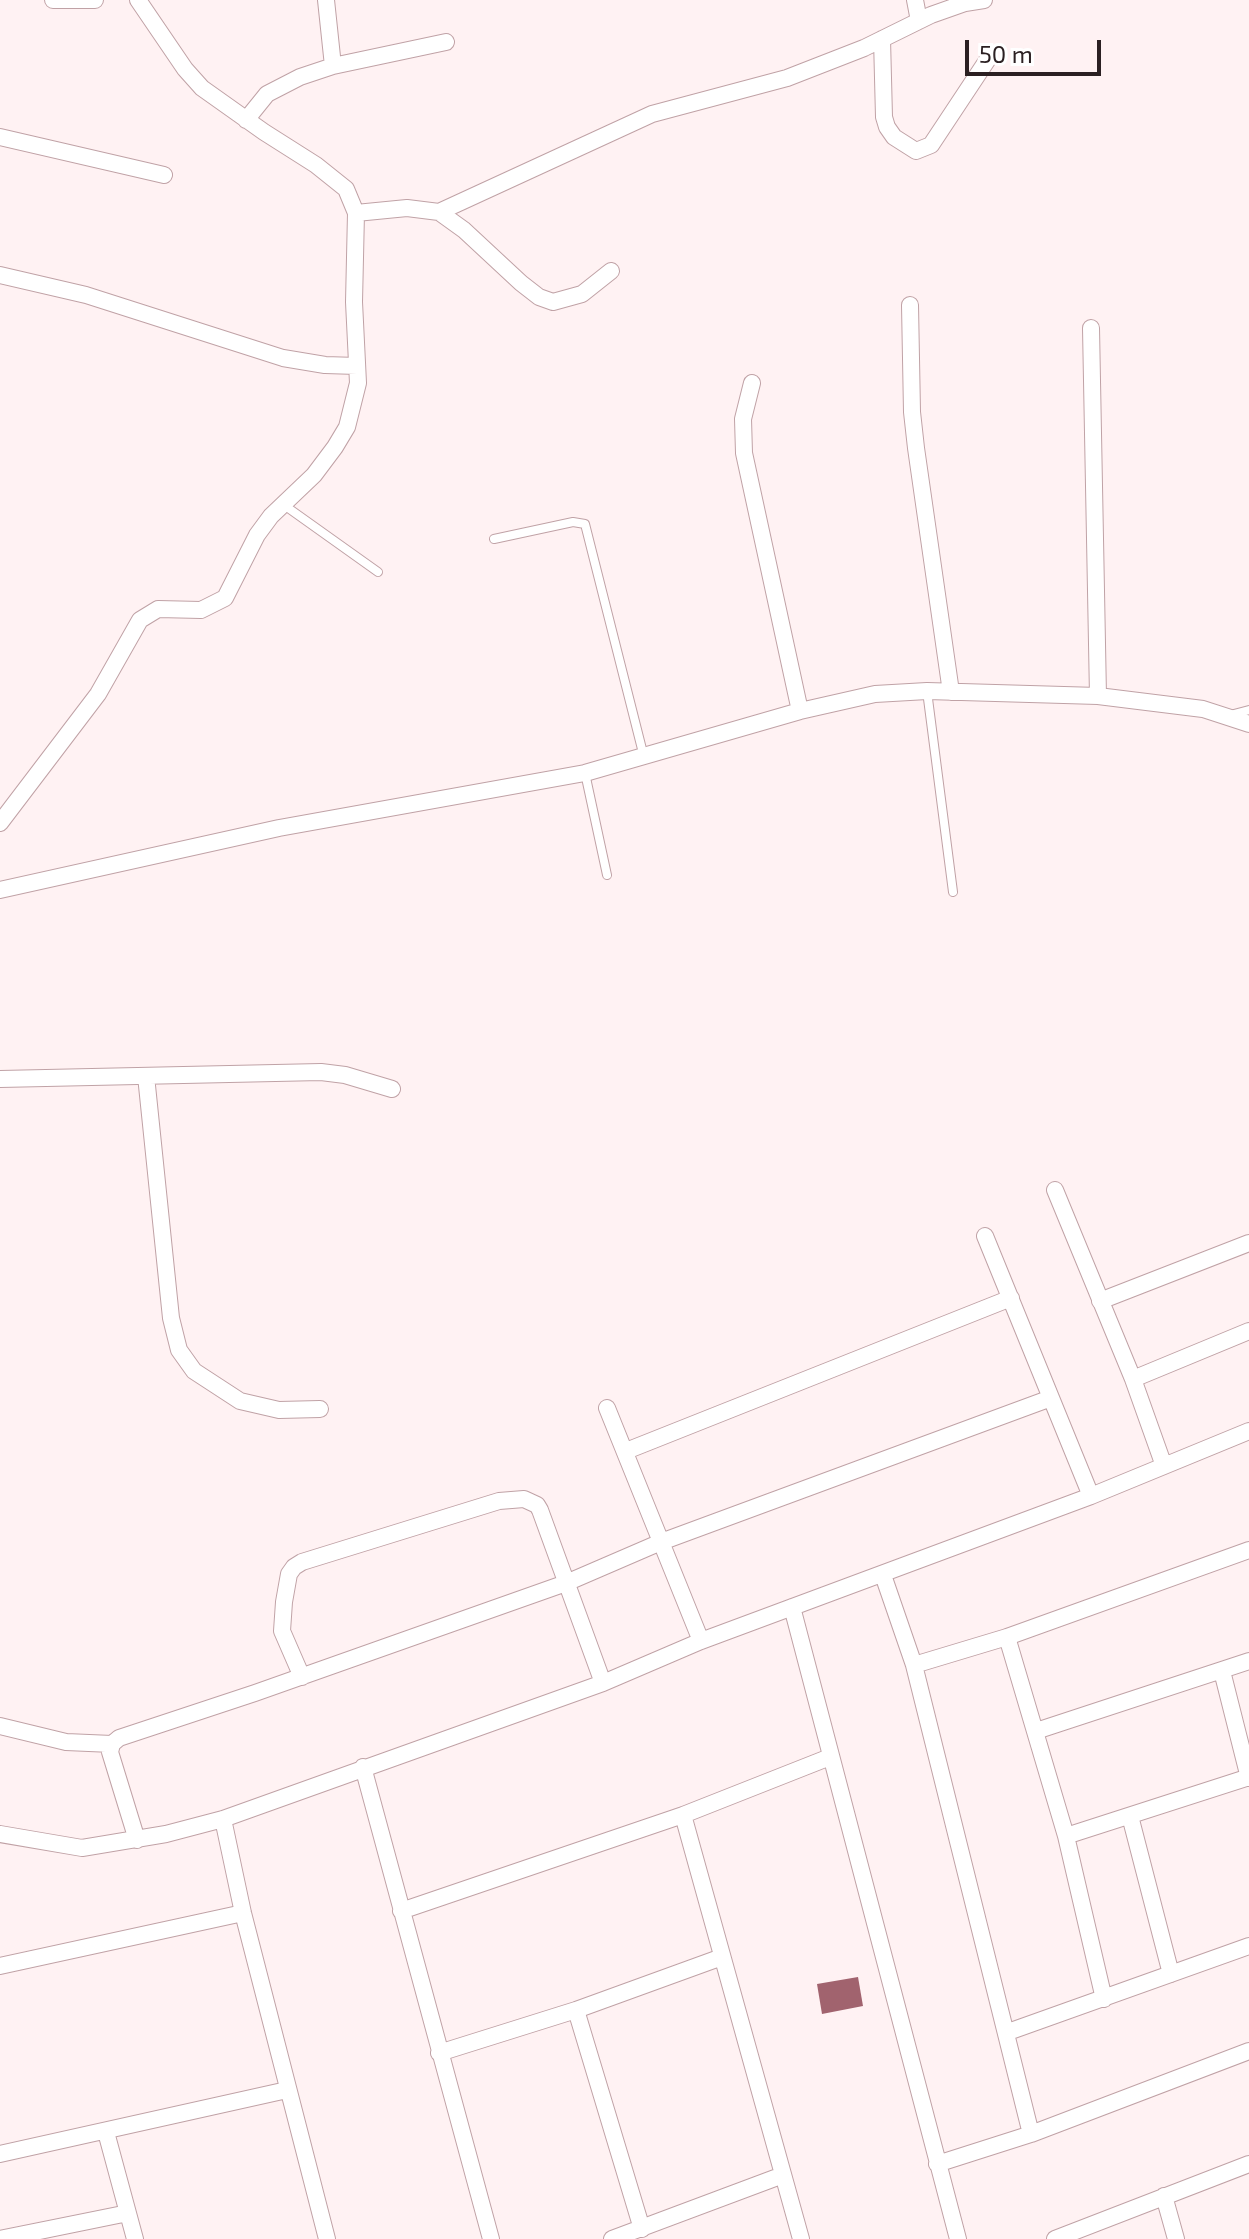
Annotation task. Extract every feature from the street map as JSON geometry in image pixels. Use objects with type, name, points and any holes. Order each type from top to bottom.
[{"type":"street","points":[[53,0],[95,0]]},
{"type":"street","points":[[0,823],[98,694],[140,620],[158,609],[201,610],[225,598],[257,535],[314,475],[347,427],[358,383],[354,302],[356,213],[346,189],[333,177],[246,120],[194,78],[138,0]]},
{"type":"street","points":[[326,0],[333,66]]},
{"type":"street","points":[[915,0],[919,21]]},
{"type":"street","points":[[439,212],[652,114],[787,78],[919,21],[965,3],[984,0]]},
{"type":"street","points":[[882,39],[884,117],[887,127],[894,137],[916,151],[931,145],[988,59]]},
{"type":"street","points":[[246,120],[267,94],[300,77],[333,66],[446,42]]},
{"type":"street","points":[[0,137],[164,175]]},
{"type":"street","points":[[356,213],[407,208],[439,212],[464,230],[539,297],[553,302],[582,294],[611,271]]},
{"type":"street","points":[[0,275],[86,295],[283,358],[357,366]]},
{"type":"street","points":[[910,305],[912,412],[951,692]]},
{"type":"street","points":[[1091,328],[1098,696]]},
{"type":"street","points":[[752,383],[743,419],[744,453],[800,711]]},
{"type":"street","points":[[0,890],[279,828],[585,773],[800,711],[875,694],[927,691],[1098,696],[1203,709],[1249,724]]},
{"type":"street","points":[[0,1079],[333,1073],[392,1089]]},
{"type":"street","points":[[146,1076],[171,1318],[179,1350],[194,1371],[240,1401],[279,1410],[320,1409]]},
{"type":"street","points":[[1055,1190],[1133,1379],[1164,1466]]},
{"type":"street","points":[[985,1236],[1091,1496]]},
{"type":"street","points":[[1100,1301],[1249,1243]]},
{"type":"street","points":[[626,1451],[1011,1298]]},
{"type":"street","points":[[1133,1379],[1249,1331]]},
{"type":"street","points":[[137,1840],[110,1752],[112,1744],[119,1738],[566,1583],[661,1542],[1051,1398]]},
{"type":"street","points":[[607,1408],[701,1641]]},
{"type":"street","points":[[0,1834],[82,1848],[137,1840],[223,1819],[603,1683],[701,1641],[1091,1496],[1249,1431]]},
{"type":"street","points":[[302,1677],[287,1647],[282,1620],[289,1574],[302,1562],[499,1501],[524,1499],[537,1505],[540,1510],[603,1683]]},
{"type":"street","points":[[914,1665],[1007,1637],[1249,1550]]},
{"type":"street","points":[[883,1575],[914,1665],[1031,2134]]},
{"type":"street","points":[[792,1607],[958,2239]]},
{"type":"street","points":[[1007,1637],[1066,1836],[1104,1999]]},
{"type":"street","points":[[1036,1731],[1249,1661]]},
{"type":"street","points":[[1066,1836],[1249,1777],[1222,1671]]},
{"type":"street","points":[[0,1726],[66,1742],[112,1744]]},
{"type":"street","points":[[401,1911],[683,1815],[830,1757]]},
{"type":"street","points":[[363,1767],[491,2239]]},
{"type":"street","points":[[683,1815],[801,2239]]},
{"type":"street","points":[[1130,1816],[1171,1974]]},
{"type":"street","points":[[223,1819],[243,1913],[327,2239]]},
{"type":"street","points":[[0,1966],[243,1913]]},
{"type":"street","points":[[1008,2032],[1249,1946]]},
{"type":"street","points":[[439,2053],[576,2010],[722,1957]]},
{"type":"street","points":[[576,2010],[642,2229]]},
{"type":"street","points":[[937,2164],[1031,2134],[1249,2051]]},
{"type":"street","points":[[0,2154],[287,2090]]},
{"type":"street","points":[[106,2132],[135,2239]]},
{"type":"street","points":[[1055,2239],[1085,2233],[1164,2196],[1249,2164]]},
{"type":"street","points":[[612,2239],[783,2175]]},
{"type":"street","points":[[1164,2196],[1176,2239]]},
{"type":"street","points":[[0,2239],[128,2213]]},
{"type":"lane","points":[[284,505],[378,572]]},
{"type":"lane","points":[[494,539],[573,522],[585,524],[644,757]]},
{"type":"lane","points":[[927,691],[953,892]]},
{"type":"lane","points":[[1228,716],[1249,710]]},
{"type":"lane","points":[[585,773],[607,875]]},
{"type":"building","points":[[858,1977],[863,2006],[822,2014],[817,1984]]}]
